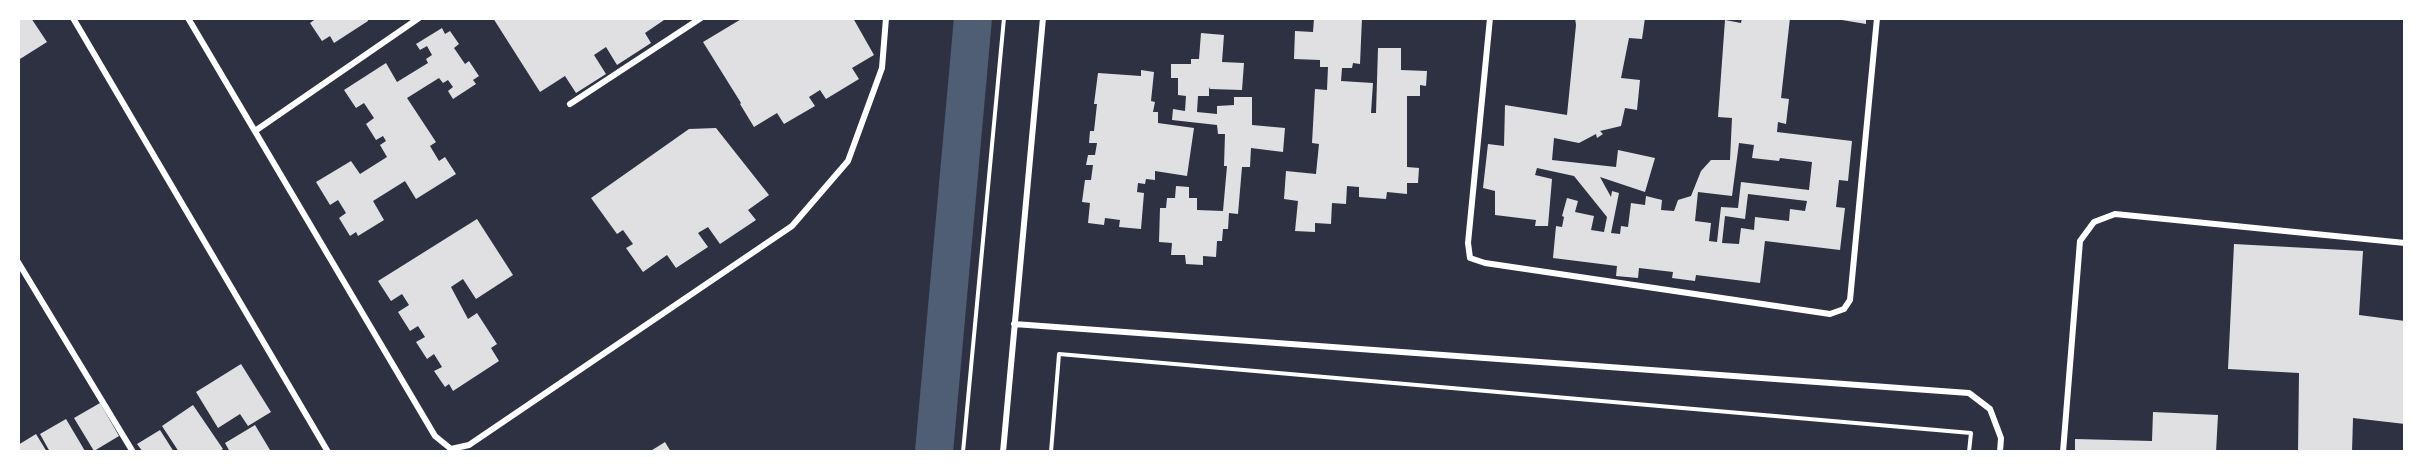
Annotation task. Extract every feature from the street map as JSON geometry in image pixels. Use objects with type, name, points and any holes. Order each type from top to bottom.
[{"type":"street","points":[[73,18],[328,452]]},
{"type":"street","points":[[188,18],[435,436],[451,449],[469,445],[792,226],[848,161],[882,68],[886,18]]},
{"type":"street","points":[[255,131],[419,18]]},
{"type":"street","points":[[570,104],[700,18]]},
{"type":"street","points":[[1003,452],[1043,18]]},
{"type":"street","points":[[1490,18],[1468,243],[1470,258],[1485,263],[1830,314],[1844,309],[1850,300],[1877,18]]},
{"type":"street","points":[[2062,452],[2080,241],[2094,222],[2115,214],[2405,243]]},
{"type":"street","points":[[18,262],[133,452]]},
{"type":"street","points":[[1014,324],[1969,393],[1990,409],[2001,438],[2000,452]]},
{"type":"path","points":[[963,452],[1004,18]]},
{"type":"path","points":[[1051,452],[1059,354],[1971,433],[1969,452]]},
{"type":"building","points":[[18,18],[31,18],[47,42],[20,59]]},
{"type":"building","points":[[317,18],[367,18],[368,21],[334,43],[330,36],[322,41],[310,23]]},
{"type":"building","points":[[493,18],[667,18],[645,33],[651,43],[617,65],[606,47],[594,55],[606,74],[576,93],[565,76],[540,92]]},
{"type":"building","points":[[743,18],[853,18],[874,55],[852,68],[859,79],[826,99],[820,90],[809,97],[815,106],[784,124],[777,113],[754,127],[703,42]]},
{"type":"building","points":[[1314,18],[1362,18],[1360,64],[1353,63],[1352,68],[1342,68],[1341,81],[1373,83],[1371,113],[1376,113],[1378,48],[1401,48],[1401,70],[1427,71],[1426,86],[1420,85],[1420,96],[1407,96],[1407,167],[1419,168],[1418,183],[1407,183],[1407,194],[1387,192],[1386,199],[1359,197],[1359,187],[1347,186],[1346,204],[1332,203],[1331,224],[1315,223],[1315,232],[1295,231],[1298,201],[1284,199],[1286,171],[1316,174],[1319,144],[1312,143],[1315,89],[1327,90],[1328,67],[1320,67],[1320,60],[1294,59],[1295,31],[1313,32]]},
{"type":"building","points":[[1575,18],[1645,18],[1642,39],[1629,38],[1621,78],[1640,80],[1637,110],[1625,108],[1621,126],[1600,131],[1603,134],[1597,138],[1596,134],[1579,143],[1554,138],[1552,160],[1616,167],[1618,150],[1655,158],[1645,192],[1600,177],[1611,197],[1612,191],[1619,193],[1611,233],[1620,234],[1621,226],[1628,227],[1631,203],[1645,205],[1646,196],[1662,200],[1661,210],[1674,211],[1678,200],[1691,196],[1701,171],[1711,160],[1730,160],[1732,118],[1718,117],[1725,20],[1741,23],[1742,18],[1790,18],[1781,98],[1789,99],[1786,124],[1778,122],[1777,132],[1852,141],[1848,181],[1839,180],[1836,207],[1845,208],[1840,250],[1765,241],[1760,283],[1696,275],[1695,281],[1672,278],[1673,272],[1639,268],[1638,278],[1616,276],[1617,266],[1553,258],[1556,226],[1562,227],[1564,217],[1562,216],[1567,198],[1578,201],[1575,212],[1594,216],[1591,230],[1604,232],[1607,217],[1574,176],[1537,168],[1535,175],[1552,179],[1548,226],[1535,226],[1536,220],[1495,215],[1495,191],[1483,188],[1488,144],[1504,146],[1505,105],[1567,115]],"holes":[[[1739,143],[1754,145],[1752,158],[1779,161],[1780,158],[1812,162],[1809,190],[1741,182],[1738,208],[1721,207],[1717,242],[1709,241],[1711,223],[1695,221],[1698,192],[1732,196]],[[1748,194],[1807,201],[1805,211],[1790,209],[1789,221],[1755,217],[1754,230],[1741,228],[1739,244],[1722,243],[1725,216],[1745,219]]]},
{"type":"building","points":[[1830,18],[1866,18],[1866,24]]},
{"type":"building","points":[[442,28],[445,34],[450,31],[459,44],[454,48],[465,64],[469,61],[479,76],[473,80],[476,84],[453,99],[448,91],[453,87],[448,80],[443,83],[439,78],[407,98],[436,142],[430,146],[439,161],[445,157],[456,174],[416,199],[405,181],[373,201],[384,220],[358,236],[356,232],[350,236],[339,218],[346,213],[338,200],[330,205],[316,182],[351,161],[360,174],[387,157],[380,145],[386,141],[383,136],[376,140],[366,124],[374,118],[364,103],[356,108],[344,90],[386,63],[397,82],[428,63],[426,59],[432,55],[427,46],[420,50],[416,44]]},
{"type":"building","points":[[1201,33],[1224,35],[1222,62],[1244,63],[1242,90],[1210,89],[1209,87],[1209,96],[1198,96],[1197,112],[1217,114],[1217,106],[1234,105],[1234,97],[1252,97],[1252,125],[1285,128],[1283,152],[1251,148],[1250,167],[1242,167],[1238,214],[1229,213],[1228,229],[1223,229],[1222,241],[1217,241],[1216,257],[1203,256],[1203,265],[1186,264],[1185,255],[1171,255],[1172,243],[1159,242],[1160,208],[1166,208],[1167,198],[1175,198],[1176,186],[1189,187],[1189,198],[1197,198],[1197,210],[1223,211],[1227,166],[1224,166],[1225,134],[1218,134],[1217,125],[1172,120],[1173,109],[1185,111],[1186,96],[1178,95],[1178,78],[1171,78],[1171,64],[1191,64],[1191,59],[1199,59]]},
{"type":"building","points":[[1141,70],[1154,72],[1151,101],[1155,102],[1153,112],[1158,112],[1158,123],[1194,128],[1187,176],[1155,171],[1155,180],[1146,179],[1145,184],[1138,183],[1137,192],[1144,193],[1141,229],[1119,227],[1120,220],[1105,218],[1104,225],[1088,223],[1090,203],[1082,202],[1085,180],[1091,180],[1093,165],[1086,165],[1088,155],[1095,155],[1097,143],[1089,143],[1090,131],[1094,131],[1097,104],[1094,104],[1098,73],[1141,76]]},
{"type":"building","points":[[716,128],[769,195],[748,210],[756,220],[720,244],[708,227],[698,233],[708,247],[676,268],[667,255],[643,272],[626,248],[633,244],[623,230],[617,234],[591,198],[689,129]]},
{"type":"building","points":[[477,219],[513,275],[476,299],[463,279],[451,287],[468,319],[477,313],[497,344],[491,348],[499,361],[453,391],[449,384],[445,387],[434,371],[442,367],[434,354],[427,359],[416,342],[425,337],[418,326],[410,331],[398,312],[409,305],[402,294],[391,301],[378,281]]},
{"type":"building","points":[[2234,244],[2363,251],[2359,315],[2405,321],[2405,424],[2353,418],[2352,452],[2298,452],[2299,373],[2228,369]]},
{"type":"building","points":[[241,364],[271,412],[248,426],[240,414],[218,428],[196,392]]},
{"type":"building","points":[[100,403],[119,436],[94,451],[74,418]]},
{"type":"building","points":[[193,405],[223,449],[218,452],[179,452],[162,426]]},
{"type":"building","points":[[2153,412],[2218,415],[2216,452],[2075,452],[2075,439],[2152,441]]},
{"type":"building","points":[[66,419],[85,451],[50,452],[40,434]]},
{"type":"building","points":[[255,425],[270,450],[230,452],[225,443]]},
{"type":"building","points":[[160,430],[174,452],[143,452],[137,444]]},
{"type":"building","points":[[36,434],[47,452],[18,452],[18,445]]},
{"type":"building","points":[[665,442],[671,452],[649,452]]},
{"type":"waterway","points":[[934,452],[973,18]]}]
